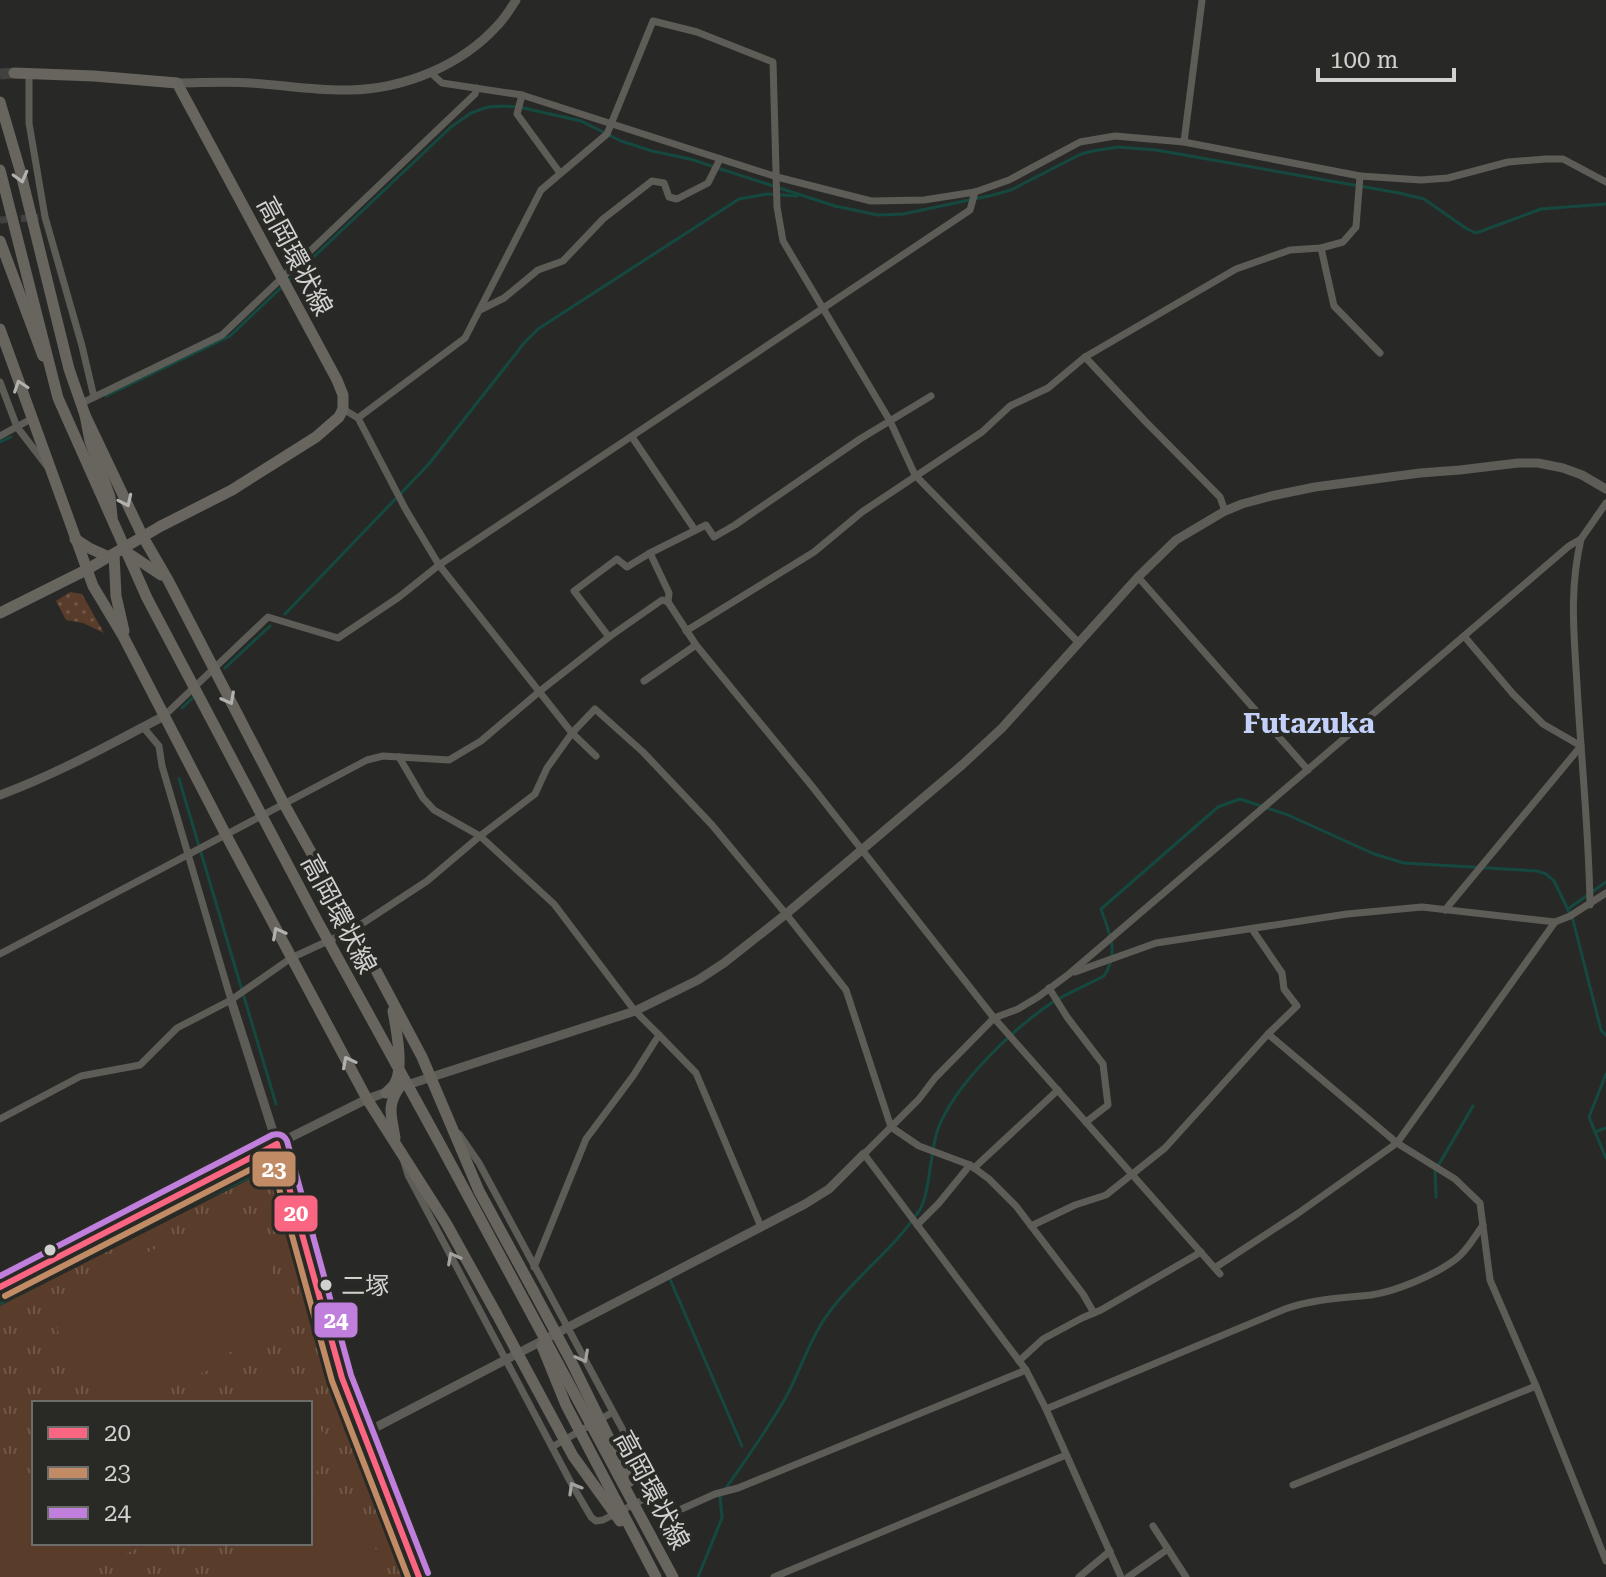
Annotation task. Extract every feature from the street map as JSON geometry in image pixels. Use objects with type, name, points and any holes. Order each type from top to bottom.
[{"type":"main road","points":[[14,73],[177,83]]},
{"type":"main road","name":"高岡環状線","points":[[177,83],[337,380],[343,395],[343,409]]},
{"type":"main road","points":[[0,102],[69,369],[83,409],[143,537],[422,1057],[479,1191],[528,1295]]},
{"type":"main road","name":"高岡環状線","points":[[0,170],[58,398]]},
{"type":"main road","name":"高岡環状線","points":[[0,241],[58,398],[147,598],[318,922],[528,1295],[674,1577]]},
{"type":"main road","points":[[0,329],[93,586],[127,643],[367,1099],[446,1223],[573,1456],[642,1550]]},
{"type":"main road","points":[[83,409],[90,441],[110,497],[116,553],[116,596],[127,643]]},
{"type":"main road","points":[[0,613],[232,490],[316,437],[339,417],[343,409]]},
{"type":"main road","points":[[75,538],[89,548],[116,553],[168,580]]},
{"type":"main road","points":[[386,1093],[395,1083],[398,1064],[397,1032],[390,998]]},
{"type":"main road","points":[[398,1148],[391,1099],[399,1088]]},
{"type":"main road","name":"高岡環状線","points":[[528,1295],[566,1405],[656,1577]]},
{"type":"street","points":[[177,83],[249,83],[349,90],[377,89],[407,82],[454,61],[476,46],[499,24],[516,0]]},
{"type":"street","points":[[1184,142],[1202,0]]},
{"type":"street","points":[[358,418],[465,338],[541,190],[607,134],[653,21],[697,32],[773,62],[777,207],[783,241],[890,421],[915,475],[1079,643]]},
{"type":"street","points":[[29,73],[29,123],[45,217],[94,397]]},
{"type":"street","points":[[431,73],[442,83],[522,95],[777,177],[871,201],[924,200],[975,192],[1009,180],[1080,142],[1115,136],[1184,142],[1360,176],[1421,180],[1448,178],[1508,162],[1563,159],[1606,182]]},
{"type":"street","points":[[83,409],[94,397],[222,335],[475,94],[477,88]]},
{"type":"street","points":[[522,95],[517,114],[560,173]]},
{"type":"street","points":[[480,310],[504,298],[538,270],[563,261],[603,219],[652,181],[664,183],[669,197],[677,199],[708,183],[720,159]]},
{"type":"street","points":[[686,631],[814,552],[862,512],[982,432],[1010,406],[1048,388],[1085,357],[1236,269],[1290,250],[1321,248],[1343,242],[1356,227],[1360,176]]},
{"type":"street","points":[[0,795],[91,754],[164,716],[268,617],[338,638],[399,597],[439,565],[970,210],[975,192]]},
{"type":"street","points":[[1321,248],[1334,306],[1380,353]]},
{"type":"street","points":[[1085,357],[1220,497],[1225,511]]},
{"type":"street","points":[[0,382],[17,427],[50,471]]},
{"type":"street","points":[[609,637],[574,591],[617,559],[627,567],[706,525],[714,537],[860,439],[931,396]]},
{"type":"street","points":[[343,409],[358,418],[439,565],[572,733],[596,756]]},
{"type":"street","points":[[0,436],[31,419]]},
{"type":"street","points":[[632,437],[695,530]]},
{"type":"street","points":[[0,1287],[367,1099],[635,1011],[698,980],[786,914],[962,765],[1002,728],[1138,577],[1176,540],[1225,511],[1271,496],[1315,487],[1518,463],[1563,468],[1606,489]]},
{"type":"street","points":[[1590,905],[1589,840],[1573,583],[1581,539],[1606,503]]},
{"type":"street","points":[[363,1434],[829,1189],[994,1018],[1018,1009],[1069,974],[1569,546],[1581,539]]},
{"type":"street","points":[[650,553],[669,593],[668,602],[696,645],[863,850],[994,1018],[1218,1270],[1397,1143],[1555,922]]},
{"type":"street","points":[[1138,577],[1308,770]]},
{"type":"street","points":[[0,954],[367,760],[383,756],[449,760],[481,741],[609,637],[662,600],[668,602]]},
{"type":"street","points":[[1464,636],[1543,724],[1581,746]]},
{"type":"street","points":[[644,681],[696,645]]},
{"type":"street","points":[[0,1119],[81,1076],[140,1065],[177,1028],[231,1000],[291,958],[354,929],[427,881],[535,794],[547,768],[572,733],[595,709],[643,752],[712,825],[846,990],[891,1127],[919,1146],[972,1166],[989,1179],[1016,1206],[1094,1313]]},
{"type":"street","points":[[143,727],[159,746],[162,766],[231,1000],[277,1144],[330,1339],[419,1577]]},
{"type":"street","points":[[1445,910],[1581,746]]},
{"type":"street","points":[[399,757],[423,798],[434,810],[480,836],[554,904],[635,1011],[696,1073],[761,1227]]},
{"type":"street","points":[[1069,974],[1156,943],[1391,909],[1422,907],[1555,922],[1590,905],[1606,893]]},
{"type":"street","points":[[1031,1226],[1075,1205],[1106,1195],[1165,1148],[1297,1006],[1284,989],[1282,973],[1252,929]]},
{"type":"street","points":[[1049,988],[1103,1064],[1108,1105],[1086,1122]]},
{"type":"street","points":[[1268,1034],[1397,1143],[1455,1179],[1480,1203],[1490,1280],[1606,1561]]},
{"type":"street","points":[[534,1267],[586,1139],[659,1035]]},
{"type":"street","points":[[917,1225],[972,1166],[1058,1090]]},
{"type":"street","points":[[449,1118],[479,1163],[666,1510],[675,1512],[715,1494],[738,1488],[1026,1370]]},
{"type":"street","points":[[398,1148],[408,1175],[591,1517],[596,1521],[603,1520],[656,1493]]},
{"type":"street","points":[[864,1154],[1026,1370],[1121,1577]]},
{"type":"street","points":[[1046,1409],[1299,1304],[1373,1295],[1409,1284],[1458,1258],[1483,1225]]},
{"type":"street","points":[[1019,1361],[1043,1339],[1201,1252]]},
{"type":"street","points":[[1293,1485],[1536,1386]]},
{"type":"street","points":[[552,1447],[613,1412]]},
{"type":"street","points":[[774,1577],[1066,1455]]},
{"type":"street","points":[[1153,1526],[1186,1577]]},
{"type":"street","points":[[1128,1577],[1168,1549]]},
{"type":"street","points":[[1079,1577],[1110,1551]]},
{"type":"green space","points":[[70,592],[82,594],[104,633],[83,623],[66,620],[56,601]]},
{"type":"green space","points":[[268,1170],[343,1425],[402,1577],[0,1577],[0,1306]]},
{"type":"green space","points":[[236,1208],[254,1221],[293,1328],[209,1361],[211,1369],[135,1401],[117,1401],[91,1393],[57,1330],[65,1309],[84,1296],[87,1283]]},
{"type":"green space","points":[[272,1378],[293,1401],[248,1401]]},
{"type":"green space","points":[[312,1421],[339,1449],[312,1476]]},
{"type":"green space","points":[[32,1472],[32,1545],[141,1547],[71,1577],[0,1577],[0,1485]]},
{"type":"green space","points":[[312,1483],[383,1557],[362,1577],[221,1577],[250,1549],[247,1545],[312,1545]]},
{"type":"waterway","points":[[106,396],[230,336],[451,127],[471,113],[488,107],[519,107],[581,121],[621,141],[652,151],[690,159],[835,206],[878,215],[903,214],[1011,190],[1081,154],[1118,147],[1156,150],[1424,199],[1476,233],[1541,209],[1606,204]]},
{"type":"waterway","points":[[285,614],[428,465],[538,329],[739,199],[767,194],[797,196]]},
{"type":"waterway","points":[[0,442],[11,437]]},
{"type":"waterway","points":[[225,668],[270,626]]},
{"type":"waterway","points":[[182,708],[196,695]]},
{"type":"waterway","points":[[179,779],[276,1104]]},
{"type":"waterway","points":[[726,1488],[779,1409],[826,1316],[919,1211],[938,1129],[957,1094],[986,1060],[1035,1015],[1104,976],[1112,951],[1101,909],[1218,807],[1240,799],[1288,815],[1374,854],[1404,863],[1546,874],[1554,881],[1573,920],[1601,1030],[1606,1035]]},
{"type":"waterway","points":[[1568,909],[1606,882]]},
{"type":"waterway","points":[[1606,1074],[1589,1117],[1595,1132],[1606,1128]]},
{"type":"waterway","points":[[1436,1197],[1435,1171],[1473,1106]]},
{"type":"waterway","points":[[1595,1132],[1606,1158]]},
{"type":"waterway","points":[[0,1304],[145,1227],[265,1170]]},
{"type":"waterway","points":[[272,1175],[333,1384],[406,1577]]},
{"type":"waterway","points":[[670,1279],[742,1446]]},
{"type":"waterway","points":[[698,1577],[722,1518],[722,1494]]},
{"type":"tunnel","points":[[0,74],[14,73]]},
{"type":"tunnel","points":[[0,220],[45,217]]},
{"type":"transit line","name":"24","points":[[0,1276],[272,1135],[283,1136],[287,1141],[351,1375],[428,1573]]},
{"type":"transit line","name":"20","points":[[0,1287],[277,1144],[342,1378],[419,1577]]},
{"type":"transit line","name":"23","points":[[5,1296],[271,1159],[332,1381],[408,1577]]},
{"type":"place","name":"二塚","points":[[326,1285]]},
{"type":"district","name":"Futazuka","points":[[1309,723]]}]
